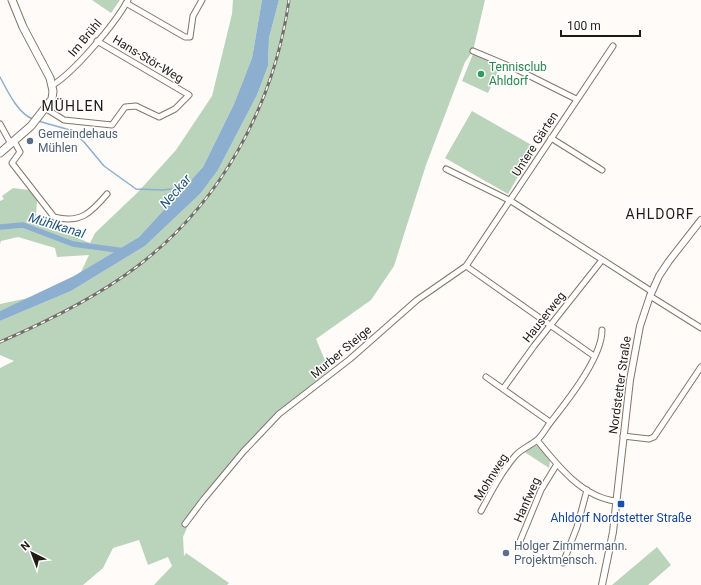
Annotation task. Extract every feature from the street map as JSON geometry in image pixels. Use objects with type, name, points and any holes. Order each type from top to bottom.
[{"type":"main road","points":[[0,153],[31,126],[52,99],[52,85],[23,27],[12,0]]},
{"type":"street","points":[[127,2],[185,37],[190,37],[194,16],[202,0]]},
{"type":"street","name":"Im Brühl","points":[[52,85],[71,70],[97,41],[127,2]]},
{"type":"street","name":"Hans-Stör-Weg","points":[[45,108],[64,120],[112,125],[125,107],[136,106],[159,117],[175,109],[189,95],[97,41]]},
{"type":"street","name":"Untere Gärten","points":[[511,201],[576,99],[613,46]]},
{"type":"street","points":[[474,51],[516,69],[576,99]]},
{"type":"street","points":[[0,124],[20,152],[12,163],[54,217],[67,219],[82,217],[94,210],[107,194]]},
{"type":"street","points":[[551,138],[602,170]]},
{"type":"street","points":[[446,169],[511,201],[602,260],[701,328]]},
{"type":"street","name":"Murber Steige","points":[[186,524],[234,463],[279,414],[350,359],[417,300],[466,266],[511,201]]},
{"type":"street","name":"Nordstetter Straße","points":[[602,585],[613,532],[634,353],[651,293],[665,266],[701,220]]},
{"type":"street","name":"Hauserweg","points":[[503,389],[550,325],[602,260]]},
{"type":"street","points":[[466,266],[594,356]]},
{"type":"street","points":[[602,330],[602,337],[594,356],[573,390],[537,440],[557,464],[587,490],[602,498],[616,501]]},
{"type":"street","points":[[624,436],[648,439],[654,437],[701,368]]},
{"type":"street","points":[[486,377],[550,422]]},
{"type":"street","name":"Mohnweg","points":[[481,511],[511,461],[523,448],[537,440]]},
{"type":"street","name":"Hanfweg","points":[[518,546],[542,490],[557,464]]},
{"type":"street","points":[[562,563],[578,527],[587,490]]},
{"type":"green space","points":[[92,0],[120,0],[111,13]]},
{"type":"green space","points":[[233,0],[262,0],[252,58],[234,104],[203,167],[139,237],[81,272],[89,255],[57,257],[55,248],[18,237],[1,241],[0,244],[0,201],[4,199],[2,196],[13,188],[29,190],[37,200],[36,216],[33,220],[90,243],[95,233],[138,192],[176,150],[212,96],[232,14]]},
{"type":"green space","points":[[279,0],[485,0],[473,51],[465,62],[426,165],[394,266],[371,300],[316,339],[329,370],[267,422],[200,498],[183,537],[184,556],[186,553],[229,583],[227,585],[154,585],[172,566],[168,557],[148,565],[139,540],[113,548],[103,568],[83,585],[0,585],[0,368],[14,361],[0,355],[0,321],[71,291],[145,246],[201,193],[218,170],[257,95],[268,66],[269,38]]},
{"type":"green space","name":"Tennisclub Ahldorf","points":[[473,54],[500,66],[488,93],[462,81]]},
{"type":"green space","points":[[472,111],[535,147],[508,194],[445,158]]},
{"type":"green space","points":[[33,297],[0,311],[0,304]]},
{"type":"green space","points":[[534,445],[539,446],[550,461],[549,468],[523,451]]},
{"type":"green space","points":[[657,547],[671,565],[648,585],[612,585]]},
{"type":"water","points":[[262,0],[279,0],[269,38],[268,66],[257,95],[218,170],[201,193],[145,246],[71,291],[0,321],[0,311],[74,276],[139,237],[203,167],[234,104],[252,58]]},
{"type":"waterway","points":[[0,77],[18,107],[22,112],[33,119]]},
{"type":"waterway","name":"Neckar","points":[[38,121],[70,130],[84,142],[104,166],[136,189],[163,190],[187,187]]},
{"type":"waterway","name":"Mühlkanal","points":[[0,227],[23,225],[73,244],[125,251]]},
{"type":"railway","points":[[0,342],[70,309],[120,279],[166,242],[193,214],[218,183],[239,149],[256,114],[271,77],[282,39],[289,0]]},
{"type":"place","name":"Tennisclub Ahldorf","points":[[481,74]]},
{"type":"place","name":"Gemeindehaus Mühlen","points":[[30,141]]},
{"type":"place","name":"Ahldorf Nordstetter Straße","points":[[621,504]]},
{"type":"place","name":"Holger Zimmermann. Projektmensch.","points":[[506,553]]},
{"type":"district","name":"MÜHLEN","points":[[73,106]]},
{"type":"district","name":"AHLDORF","points":[[660,214]]}]
